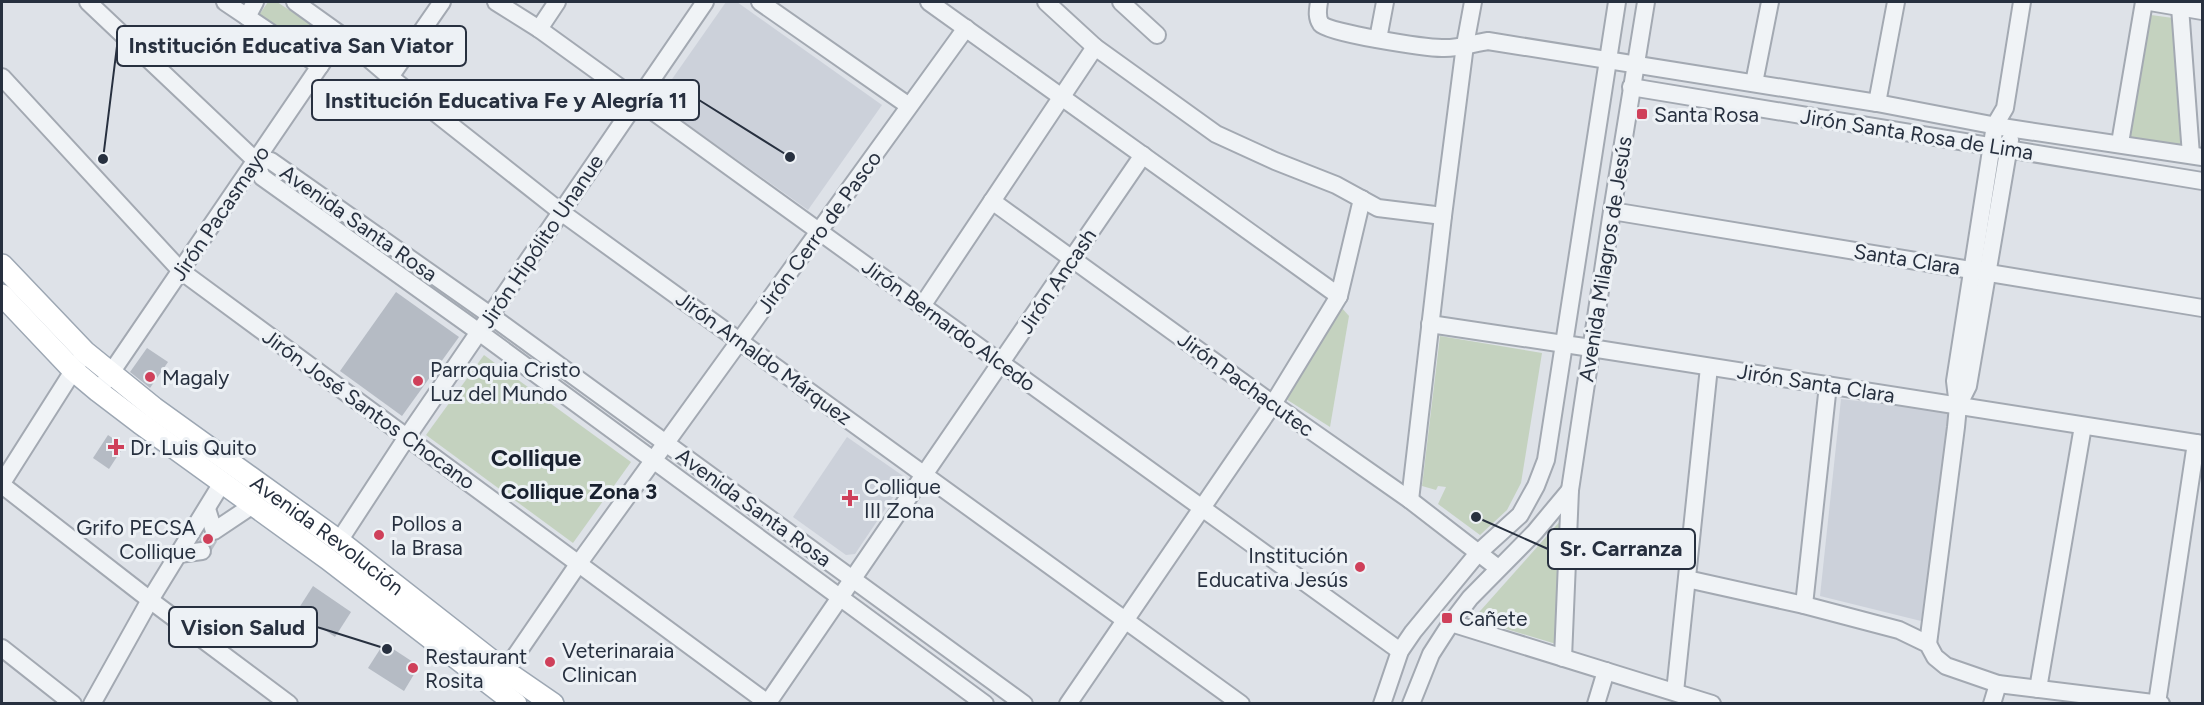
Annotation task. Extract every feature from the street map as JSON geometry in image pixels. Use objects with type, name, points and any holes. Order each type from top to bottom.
[{"type":"main road","name":"Avenida Revolución","points":[[2,265],[85,352],[154,408],[339,541],[505,670],[553,704]]},
{"type":"main road","name":"Avenida Revolución","points":[[2,295],[73,370],[98,391],[328,559],[516,704]]},
{"type":"street","points":[[88,2],[255,160]]},
{"type":"street","points":[[225,2],[320,66]]},
{"type":"street","points":[[247,16],[255,2]]},
{"type":"street","name":"Jirón Arnaldo Márquez","points":[[295,2],[341,34],[390,77],[561,212],[1241,704]]},
{"type":"street","points":[[390,77],[442,2]]},
{"type":"street","name":"Jirón Bernardo Alcedo","points":[[496,2],[539,29],[638,100],[1400,651]]},
{"type":"street","points":[[539,29],[557,2]]},
{"type":"street","name":"Jirón Hipólito Unanue","points":[[339,541],[406,437],[705,2]]},
{"type":"street","points":[[760,2],[909,106]]},
{"type":"street","points":[[929,2],[1339,296]]},
{"type":"street","points":[[1046,2],[1095,47],[1216,134],[1336,185],[1378,208],[1443,216]]},
{"type":"street","points":[[1121,2],[1157,35]]},
{"type":"street","name":"Jirón Santa Rosa de Lima","points":[[1319,2],[1318,16],[1322,25],[1331,30],[1378,39],[1444,49],[1488,41],[1607,58],[1877,103],[2003,127],[2197,156]]},
{"type":"street","points":[[1378,39],[1385,2]]},
{"type":"street","points":[[1410,500],[1443,216],[1465,45],[1473,2]]},
{"type":"street","name":"Avenida Milagros de Jesús","points":[[1382,704],[1400,651],[1435,603],[1479,553],[1520,515],[1536,486],[1546,460],[1617,2]]},
{"type":"street","name":"Avenida Milagros de Jesús","points":[[1412,704],[1431,654],[1451,623],[1470,598],[1554,511],[1570,490],[1611,211],[1646,2]]},
{"type":"street","points":[[1754,84],[1770,2]]},
{"type":"street","points":[[1877,103],[1896,2]]},
{"type":"street","points":[[1980,271],[2010,149],[2003,127],[2022,2]]},
{"type":"street","points":[[2120,143],[2144,2]]},
{"type":"street","points":[[2150,2],[2202,11]]},
{"type":"street","points":[[2180,7],[2197,156]]},
{"type":"street","name":"Jirón Cerro de Pasco","points":[[505,670],[579,563],[966,28]]},
{"type":"street","name":"Jirón Pacasmayo","points":[[98,391],[341,34]]},
{"type":"street","points":[[922,306],[1095,47]]},
{"type":"street","name":"Jirón José Santos Chocano","points":[[2,77],[181,271],[768,703]]},
{"type":"street","name":"Jirón Santa Rosa de Lima","points":[[1631,87],[2202,181]]},
{"type":"street","points":[[2003,127],[1992,146],[1968,386],[1958,406],[1928,644],[1935,657],[1946,666],[1998,684],[2159,703],[2199,444]]},
{"type":"street","name":"Jirón Ancash","points":[[768,703],[1143,155]]},
{"type":"street","name":"Avenida Santa Rosa","points":[[985,704],[479,332],[262,177],[255,160],[271,161],[490,315],[1024,704]]},
{"type":"street","points":[[1068,704],[1273,404],[1339,296],[1362,199]]},
{"type":"street","name":"Jirón Pachacutec","points":[[992,201],[1410,500],[1498,568]]},
{"type":"street","name":"Santa Clara","points":[[1611,211],[2202,308]]},
{"type":"street","name":"Jirón Santa Clara","points":[[1430,324],[2199,444]]},
{"type":"street","points":[[85,352],[2,484],[150,600],[289,704]]},
{"type":"street","points":[[1676,692],[1709,367]]},
{"type":"street","points":[[1804,605],[1828,385]]},
{"type":"street","points":[[2038,689],[2084,426]]},
{"type":"street","points":[[92,704],[150,600],[222,483]]},
{"type":"street","points":[[1563,658],[1570,490]]},
{"type":"street","points":[[207,509],[214,531],[253,505]]},
{"type":"street","points":[[179,554],[202,551]]},
{"type":"street","points":[[1687,579],[1804,605],[1899,630],[1928,644]]},
{"type":"street","points":[[1451,623],[1712,704]]},
{"type":"street","points":[[2,648],[74,704]]},
{"type":"street","points":[[1596,704],[1606,671]]},
{"type":"street","points":[[1992,704],[1998,684]]},
{"type":"shaded area","points":[[726,2],[737,2],[882,105],[808,210],[656,102]]},
{"type":"shaded area","points":[[1841,399],[1952,412],[1921,621],[1820,596]]},
{"type":"shaded area","name":"Collique III Zona","points":[[847,437],[906,478],[855,554],[846,555],[793,517]]},
{"type":"green space","points":[[268,2],[277,2],[326,34],[315,51],[259,15]]},
{"type":"green space","points":[[2151,15],[2173,18],[2183,147],[2130,139]]},
{"type":"green space","points":[[1340,306],[1349,316],[1330,427],[1286,399]]},
{"type":"green space","points":[[1440,336],[1542,353],[1521,483],[1507,510],[1480,535],[1438,504],[1446,487],[1438,486],[1436,490],[1422,486]]},
{"type":"green space","points":[[484,355],[631,462],[573,543],[426,435]]},
{"type":"green space","points":[[1562,519],[1556,644],[1473,619]]},
{"type":"building","points":[[396,292],[459,337],[402,416],[340,371]]},
{"type":"building","points":[[147,348],[168,362],[150,388],[130,372]]},
{"type":"building","points":[[108,435],[124,446],[109,469],[93,458]]},
{"type":"building","points":[[313,586],[351,612],[335,637],[297,611]]},
{"type":"building","points":[[384,643],[419,666],[404,691],[368,668]]},
{"type":"tunnel","points":[[202,551],[214,531]]},
{"type":"place","name":"Santa Rosa","points":[[1642,114]]},
{"type":"place","name":"Institución Educativa Fe y Alegría 11","points":[[790,157]]},
{"type":"place","name":"Institución Educativa San Viator","points":[[103,159]]},
{"type":"place","name":"Magaly","points":[[150,377]]},
{"type":"place","name":"Parroquia Cristo Luz del Mundo","points":[[418,381]]},
{"type":"place","name":"Dr. Luis Quito","points":[[116,447]]},
{"type":"place","name":"Collique III Zona","points":[[850,498]]},
{"type":"place","name":"Sr. Carranza","points":[[1476,517]]},
{"type":"place","name":"Pollos a la Brasa","points":[[379,535]]},
{"type":"place","name":"Grifo PECSA Collique","points":[[208,539]]},
{"type":"place","name":"Institución Educativa Jesús","points":[[1360,567]]},
{"type":"place","name":"Cañete","points":[[1447,618]]},
{"type":"place","name":"Vision Salud","points":[[387,649]]},
{"type":"place","name":"Veterinaraia Clinican","points":[[550,662]]},
{"type":"place","name":"Restaurant Rosita","points":[[413,668]]},
{"type":"district","name":"Collique","points":[[536,457]]},
{"type":"district","name":"Collique Zona 3","points":[[579,491]]}]
